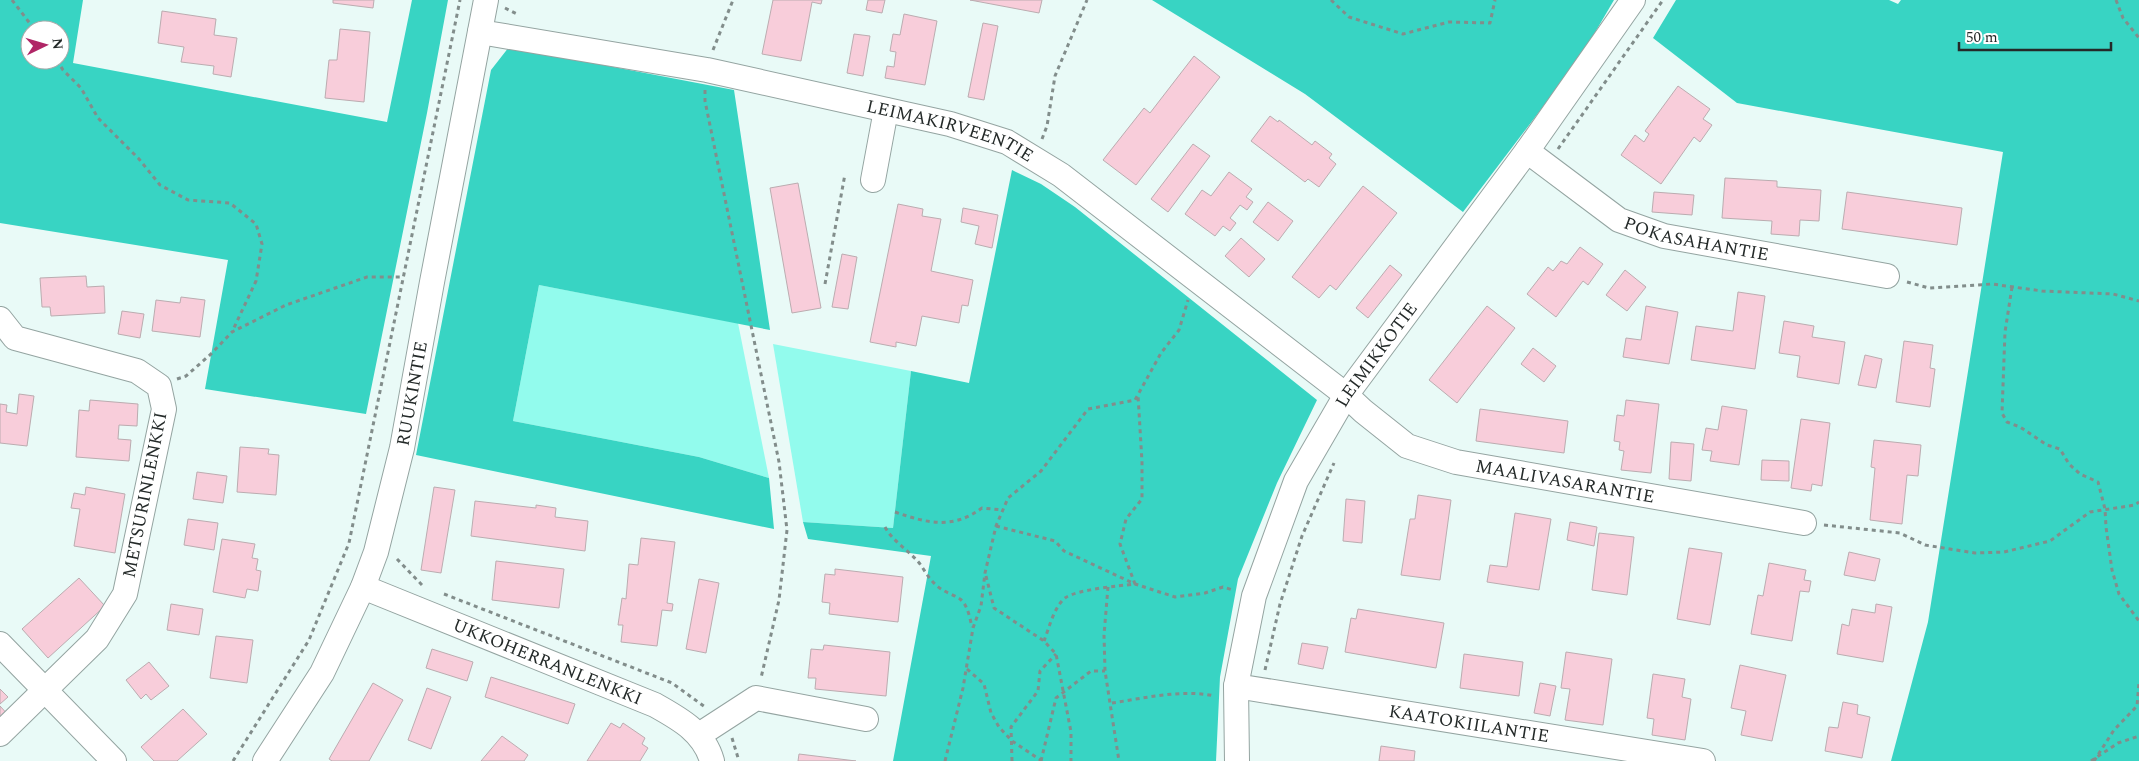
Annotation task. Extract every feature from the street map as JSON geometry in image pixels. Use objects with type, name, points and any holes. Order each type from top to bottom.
[{"type":"street","name":"RUUKINTIE","points":[[265,761],[322,673],[363,587],[376,552],[402,448],[486,0]]},
{"type":"street","name":"LEIMIKKOTIE","points":[[1237,761],[1236,693],[1254,596],[1296,480],[1346,395],[1527,151],[1633,0]]},
{"type":"street","name":"LEIMAKIRVEENTIE","points":[[480,32],[707,70],[950,124],[1007,142],[1061,175],[1346,395]]},
{"type":"street","points":[[873,180],[886,110]]},
{"type":"street","name":"POKASAHANTIE","points":[[1527,151],[1620,220],[1664,236],[1887,276]]},
{"type":"street","name":"METSURINLENKKI","points":[[0,319],[16,338],[137,371],[159,386],[164,409],[125,594],[97,639],[0,734]]},
{"type":"street","name":"MAALIVASARANTIE","points":[[1346,395],[1407,446],[1456,462],[1804,523]]},
{"type":"street","name":"UKKOHERRANLENKKI","points":[[363,587],[655,705],[685,723],[699,735],[709,751],[712,761]]},
{"type":"street","points":[[0,644],[114,761]]},
{"type":"street","name":"KAATOKIILANTIE","points":[[1236,693],[1260,690],[1703,761]]},
{"type":"street","points":[[699,735],[756,698],[866,719]]},
{"type":"path","points":[[12,0],[27,20]]},
{"type":"path","points":[[233,761],[309,640],[349,543],[460,0]]},
{"type":"path","points":[[733,0],[714,44],[707,70],[705,101],[779,462],[786,530],[779,600],[756,698]]},
{"type":"path","points":[[1035,159],[1047,126],[1055,76],[1087,0]]},
{"type":"path","points":[[1332,0],[1349,18],[1403,34],[1449,22],[1490,23],[1495,0]]},
{"type":"path","points":[[1546,166],[1663,0]]},
{"type":"path","points":[[2116,0],[2123,18],[2139,38]]},
{"type":"path","points":[[63,70],[81,88],[98,118],[138,159],[160,185],[188,200],[230,202],[256,224],[262,244],[256,280],[232,332],[212,354],[186,376],[159,386]]},
{"type":"path","points":[[825,284],[846,174]]},
{"type":"path","points":[[1887,276],[1929,288],[1992,284],[2042,291],[2113,294],[2139,301]]},
{"type":"path","points":[[232,332],[286,304],[367,277],[402,277]]},
{"type":"path","points":[[944,761],[963,688],[972,628],[981,606],[985,573],[996,526],[1008,498],[1041,471],[1088,410],[1135,400],[1161,353],[1179,330],[1194,278]]},
{"type":"path","points":[[2012,287],[2005,332],[2002,413],[2007,422],[2047,445],[2060,449],[2069,464],[2080,474],[2098,482],[2105,509],[2112,570],[2119,594],[2139,621]]},
{"type":"path","points":[[1135,584],[1120,544],[1126,519],[1142,499],[1138,394]]},
{"type":"path","points":[[1260,690],[1280,604],[1302,536],[1335,462]]},
{"type":"path","points":[[1804,523],[1900,533],[1925,546],[1975,552],[2004,552],[2050,540],[2090,512],[2134,505],[2139,502]]},
{"type":"path","points":[[895,512],[921,521],[939,523],[968,518],[982,508],[1003,510]]},
{"type":"path","points":[[996,526],[1055,541],[1064,551],[1135,584],[1175,597],[1205,593],[1223,587],[1254,596]]},
{"type":"path","points":[[885,527],[890,537],[919,563],[937,586],[960,599],[967,609],[972,628]]},
{"type":"path","points":[[985,573],[994,608],[1044,641],[1056,654],[1071,732],[1071,761]]},
{"type":"path","points":[[1044,641],[1054,615],[1066,598],[1088,591],[1135,584]]},
{"type":"path","points":[[1108,587],[1104,635],[1105,671],[1112,703],[1119,761]]},
{"type":"path","points":[[1012,761],[1011,728],[1038,691],[1040,670],[1056,654]]},
{"type":"path","points":[[966,669],[984,684],[991,713],[999,727],[1012,741],[1041,761],[1056,698],[1091,671],[1105,671]]},
{"type":"path","points":[[2093,760],[2114,730],[2137,706],[2139,683]]},
{"type":"path","points":[[1112,703],[1165,695],[1236,693]]},
{"type":"path","points":[[2093,760],[2118,743],[2139,736]]},
{"type":"green space","points":[[0,0],[83,0],[73,63],[387,122],[412,0],[448,0],[366,414],[205,389],[228,260],[0,223]]},
{"type":"green space","points":[[1152,0],[1614,0],[1580,58],[1463,212],[1305,94]]},
{"type":"green space","points":[[1676,0],[1889,0],[1898,4],[1901,0],[2139,0],[2139,761],[1891,761],[1928,622],[2003,152],[1737,103],[1653,38]]},
{"type":"green space","points":[[509,47],[734,90],[770,330],[539,285],[513,421],[699,457],[769,478],[774,529],[416,455],[491,70]]},
{"type":"green space","points":[[1012,170],[1041,184],[1075,207],[1317,400],[1277,483],[1238,579],[1220,677],[1216,761],[893,761],[931,556],[808,539],[803,522],[893,528],[911,371],[969,383]]},
{"type":"green space","points":[[539,285],[738,323],[769,478],[699,457],[513,421]]},
{"type":"green space","points":[[773,344],[911,371],[893,528],[803,522]]},
{"type":"building","points":[[333,0],[374,0],[373,8],[333,3]]},
{"type":"building","points":[[773,0],[822,0],[821,4],[812,2],[801,61],[762,54]]},
{"type":"building","points":[[868,0],[885,0],[882,13],[866,10]]},
{"type":"building","points":[[970,0],[1042,0],[1039,13]]},
{"type":"building","points":[[162,11],[216,19],[214,35],[237,38],[231,77],[213,74],[214,66],[181,62],[184,47],[158,43]]},
{"type":"building","points":[[904,14],[937,21],[925,85],[885,78],[887,66],[894,67],[896,52],[890,51],[893,34],[900,35]]},
{"type":"building","points":[[983,23],[998,26],[984,100],[968,97]]},
{"type":"building","points":[[340,29],[370,32],[364,102],[325,98],[329,60],[337,60]]},
{"type":"building","points":[[854,34],[870,36],[863,76],[847,73]]},
{"type":"building","points":[[1194,56],[1220,77],[1136,185],[1103,160],[1144,108],[1150,113]]},
{"type":"building","points":[[1678,86],[1710,109],[1703,119],[1712,125],[1700,142],[1694,137],[1661,184],[1621,155],[1635,135],[1644,142],[1649,134],[1645,131]]},
{"type":"building","points":[[1270,116],[1278,122],[1279,120],[1312,145],[1315,141],[1332,154],[1329,158],[1336,164],[1319,187],[1308,179],[1305,182],[1251,141]]},
{"type":"building","points":[[1193,144],[1210,156],[1168,212],[1151,199]]},
{"type":"building","points":[[1229,172],[1252,189],[1246,197],[1253,202],[1247,210],[1240,205],[1230,218],[1236,223],[1230,231],[1223,226],[1215,236],[1185,214],[1202,190],[1211,196]]},
{"type":"building","points":[[1725,178],[1777,181],[1777,187],[1821,190],[1819,221],[1800,220],[1799,236],[1771,234],[1772,221],[1722,218]]},
{"type":"building","points":[[798,183],[821,308],[792,313],[770,188]]},
{"type":"building","points":[[1363,186],[1397,213],[1336,290],[1330,285],[1319,298],[1292,277]]},
{"type":"building","points":[[1654,192],[1694,195],[1692,215],[1652,212]]},
{"type":"building","points":[[1847,192],[1962,208],[1957,245],[1842,229]]},
{"type":"building","points":[[1268,202],[1293,221],[1278,241],[1253,222]]},
{"type":"building","points":[[898,204],[923,209],[922,216],[941,219],[931,271],[973,280],[968,306],[962,305],[959,323],[922,316],[916,346],[896,342],[896,347],[870,342]]},
{"type":"building","points":[[963,208],[998,215],[992,248],[975,244],[979,226],[961,222]]},
{"type":"building","points":[[1241,238],[1265,259],[1249,277],[1225,256]]},
{"type":"building","points":[[1580,247],[1603,264],[1588,285],[1583,281],[1556,317],[1527,294],[1548,267],[1553,271],[1561,261],[1567,264]]},
{"type":"building","points":[[842,254],[857,257],[848,309],[832,307]]},
{"type":"building","points":[[1390,265],[1402,275],[1368,318],[1356,308]]},
{"type":"building","points":[[1625,270],[1646,287],[1627,311],[1606,295]]},
{"type":"building","points":[[86,276],[87,287],[104,286],[105,313],[51,316],[50,307],[42,307],[40,278]]},
{"type":"building","points":[[1738,292],[1765,296],[1755,369],[1691,360],[1696,326],[1733,331]]},
{"type":"building","points":[[181,297],[205,300],[200,337],[152,331],[156,300],[180,303]]},
{"type":"building","points":[[1487,306],[1515,328],[1457,403],[1429,380]]},
{"type":"building","points":[[1646,306],[1678,312],[1669,364],[1623,357],[1626,338],[1641,340]]},
{"type":"building","points":[[122,311],[144,314],[140,338],[118,334]]},
{"type":"building","points":[[1784,321],[1814,326],[1812,337],[1845,342],[1839,384],[1797,377],[1800,356],[1779,353]]},
{"type":"building","points":[[1904,341],[1933,345],[1930,368],[1935,369],[1930,407],[1896,402]]},
{"type":"building","points":[[1533,348],[1556,366],[1544,382],[1521,364]]},
{"type":"building","points":[[1865,355],[1882,359],[1876,388],[1858,385]]},
{"type":"building","points":[[19,394],[34,396],[27,446],[0,443],[0,404],[7,405],[6,412],[17,414]]},
{"type":"building","points":[[90,400],[138,404],[137,426],[119,425],[118,439],[131,440],[129,461],[76,457],[79,410],[89,411]]},
{"type":"building","points":[[1626,400],[1659,404],[1651,473],[1621,470],[1624,451],[1619,450],[1620,442],[1614,441],[1617,415],[1624,416]]},
{"type":"building","points":[[1722,406],[1747,410],[1739,465],[1710,461],[1712,451],[1702,450],[1706,428],[1718,430]]},
{"type":"building","points":[[1480,409],[1568,421],[1564,453],[1476,441]]},
{"type":"building","points":[[1801,419],[1830,423],[1822,486],[1812,484],[1811,491],[1791,488]]},
{"type":"building","points":[[1874,440],[1921,445],[1918,476],[1907,475],[1902,524],[1870,520],[1875,468],[1871,467]]},
{"type":"building","points":[[1671,442],[1694,444],[1691,481],[1669,479]]},
{"type":"building","points":[[240,447],[269,449],[268,454],[279,455],[276,495],[237,492]]},
{"type":"building","points":[[1762,460],[1789,461],[1789,481],[1761,480]]},
{"type":"building","points":[[197,472],[227,476],[223,503],[193,499]]},
{"type":"building","points":[[86,487],[125,494],[115,553],[74,546],[80,509],[71,508],[74,493],[85,495]]},
{"type":"building","points":[[434,487],[455,490],[441,573],[421,570]]},
{"type":"building","points":[[1418,495],[1451,500],[1440,580],[1401,575],[1410,519],[1415,519]]},
{"type":"building","points":[[1346,499],[1365,501],[1362,543],[1343,541]]},
{"type":"building","points":[[475,501],[536,508],[536,505],[556,508],[555,517],[588,521],[585,551],[471,536]]},
{"type":"building","points":[[1515,513],[1551,519],[1539,590],[1487,582],[1490,565],[1507,567]]},
{"type":"building","points":[[188,519],[218,523],[214,550],[184,545]]},
{"type":"building","points":[[1570,522],[1597,527],[1594,546],[1567,540]]},
{"type":"building","points":[[1599,533],[1634,537],[1627,595],[1592,590]]},
{"type":"building","points":[[641,538],[675,542],[667,603],[673,604],[672,611],[662,610],[657,646],[621,642],[623,625],[618,625],[622,598],[626,599],[629,564],[638,565]]},
{"type":"building","points":[[222,539],[255,544],[252,558],[258,559],[256,570],[261,571],[258,591],[247,589],[245,598],[213,592]]},
{"type":"building","points":[[1689,548],[1722,553],[1710,625],[1677,619]]},
{"type":"building","points":[[1849,552],[1880,559],[1875,581],[1844,575]]},
{"type":"building","points":[[496,561],[564,569],[559,608],[492,600]]},
{"type":"building","points":[[1769,563],[1806,570],[1804,580],[1811,581],[1809,592],[1800,591],[1792,641],[1751,634],[1758,595],[1763,596]]},
{"type":"building","points":[[835,569],[903,577],[898,622],[829,614],[830,603],[822,602],[825,574],[835,575]]},
{"type":"building","points":[[79,578],[105,606],[48,658],[22,629]]},
{"type":"building","points":[[699,579],[719,583],[706,653],[686,649]]},
{"type":"building","points":[[171,604],[203,609],[199,635],[167,630]]},
{"type":"building","points":[[1876,604],[1892,607],[1883,662],[1837,654],[1842,624],[1849,626],[1852,609],[1875,613]]},
{"type":"building","points":[[1358,609],[1444,623],[1436,668],[1345,652],[1351,618],[1356,619]]},
{"type":"building","points":[[216,636],[253,640],[247,683],[210,678]]},
{"type":"building","points":[[1302,643],[1328,647],[1323,669],[1298,664]]},
{"type":"building","points":[[824,645],[890,652],[886,696],[815,689],[816,678],[808,678],[811,649],[823,650]]},
{"type":"building","points":[[432,649],[473,662],[467,681],[426,668]]},
{"type":"building","points":[[1566,652],[1612,659],[1603,725],[1565,720],[1570,689],[1561,688]]},
{"type":"building","points":[[1464,654],[1523,662],[1519,696],[1460,688]]},
{"type":"building","points":[[149,662],[169,686],[151,700],[146,694],[141,699],[126,680]]},
{"type":"building","points":[[1740,665],[1786,675],[1772,741],[1741,735],[1746,711],[1731,708]]},
{"type":"building","points":[[1653,674],[1685,679],[1682,697],[1691,699],[1685,740],[1652,735],[1654,719],[1647,718]]},
{"type":"building","points":[[491,677],[575,704],[568,724],[485,697]]},
{"type":"building","points":[[373,683],[403,700],[369,761],[332,761],[329,759]]},
{"type":"building","points":[[1540,683],[1556,686],[1550,716],[1534,713]]},
{"type":"building","points":[[427,688],[451,697],[431,749],[408,740]]},
{"type":"building","points":[[0,689],[8,697],[0,704]]},
{"type":"building","points":[[1843,702],[1858,705],[1857,714],[1870,717],[1862,758],[1825,751],[1829,727],[1838,728]]},
{"type":"building","points":[[0,706],[11,718],[0,718]]},
{"type":"building","points":[[183,709],[207,734],[177,761],[154,761],[141,747]]},
{"type":"building","points":[[611,723],[620,728],[623,723],[645,738],[642,744],[648,748],[640,761],[587,761]]},
{"type":"building","points":[[502,736],[528,755],[524,761],[481,761]]},
{"type":"building","points":[[1381,746],[1415,751],[1414,761],[1379,761]]},
{"type":"building","points":[[799,754],[856,761],[798,761]]}]
